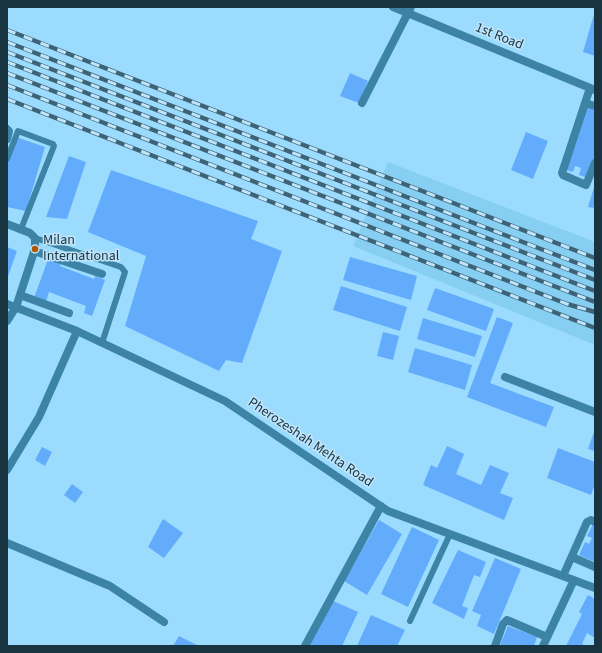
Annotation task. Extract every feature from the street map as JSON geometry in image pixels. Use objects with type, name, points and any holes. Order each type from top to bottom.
[{"type":"street","name":"1st Road","points":[[393,7],[410,10],[484,46],[592,89]]},
{"type":"street","points":[[362,103],[410,10]]},
{"type":"street","points":[[592,89],[584,103],[562,173],[563,175],[586,185],[595,163]]},
{"type":"street","points":[[584,103],[595,106]]},
{"type":"street","points":[[7,129],[9,131],[7,139]]},
{"type":"street","points":[[7,224],[21,229],[34,238],[35,250],[16,307],[7,321]]},
{"type":"street","points":[[35,250],[102,274]]},
{"type":"street","points":[[20,295],[69,313]]},
{"type":"street","name":"Pherozeshah Mehta Road","points":[[7,304],[102,343],[225,401],[388,511],[595,588]]},
{"type":"street","points":[[7,470],[39,417],[76,332]]},
{"type":"street","points":[[505,376],[595,412]]},
{"type":"street","points":[[305,646],[381,506]]},
{"type":"street","points":[[563,576],[587,522],[591,520],[595,522]]},
{"type":"street","points":[[7,543],[110,586],[164,622]]},
{"type":"street","points":[[572,556],[595,567]]},
{"type":"street","points":[[543,646],[574,580]]},
{"type":"street","points":[[495,646],[504,622],[507,620],[547,637]]},
{"type":"lane","points":[[7,159],[18,130],[54,146],[21,229]]},
{"type":"lane","points":[[34,238],[122,267],[125,272],[102,343]]},
{"type":"lane","points":[[410,621],[450,534]]},
{"type":"shaded area","points":[[388,162],[595,242],[595,345],[353,246]]},
{"type":"building","points":[[595,11],[595,56],[583,52]]},
{"type":"building","points":[[350,73],[368,81],[359,103],[340,96]]},
{"type":"building","points":[[587,105],[595,108],[595,155],[588,178],[579,175],[581,168],[575,166],[573,172],[566,170]]},
{"type":"building","points":[[526,132],[548,141],[533,179],[511,170]]},
{"type":"building","points":[[16,137],[45,147],[26,211],[7,207],[7,163]]},
{"type":"building","points":[[69,156],[86,162],[67,219],[46,217]]},
{"type":"building","points":[[111,170],[258,221],[251,239],[282,251],[242,363],[226,360],[219,371],[125,326],[146,256],[88,232]]},
{"type":"building","points":[[595,184],[595,208],[588,207]]},
{"type":"building","points":[[7,247],[17,251],[7,279]]},
{"type":"building","points":[[350,257],[417,276],[411,300],[343,280]]},
{"type":"building","points":[[48,259],[61,264],[60,266],[94,279],[95,276],[105,280],[92,316],[84,313],[86,306],[49,292],[46,302],[34,298]]},
{"type":"building","points":[[341,286],[407,307],[400,331],[333,310]]},
{"type":"building","points":[[435,288],[494,309],[486,331],[427,310]]},
{"type":"building","points":[[497,317],[513,323],[490,383],[554,407],[546,427],[467,397]]},
{"type":"building","points":[[423,318],[482,336],[475,357],[417,339]]},
{"type":"building","points":[[383,332],[399,336],[393,360],[377,356]]},
{"type":"building","points":[[415,348],[472,365],[465,390],[408,372]]},
{"type":"building","points":[[595,429],[595,451],[588,449]]},
{"type":"building","points":[[447,446],[464,454],[456,474],[481,485],[490,465],[509,473],[500,493],[513,498],[504,520],[423,485],[431,465],[437,468]]},
{"type":"building","points":[[42,447],[52,452],[45,466],[35,460]]},
{"type":"building","points":[[558,448],[595,462],[595,484],[591,495],[547,478]]},
{"type":"building","points":[[72,484],[83,492],[75,503],[64,495]]},
{"type":"building","points":[[163,519],[183,533],[164,558],[148,547]]},
{"type":"building","points":[[379,520],[402,534],[367,595],[344,581]]},
{"type":"building","points":[[593,524],[595,525],[595,562],[579,555],[585,542],[589,544],[592,538],[587,536]]},
{"type":"building","points":[[412,527],[439,540],[408,607],[381,594]]},
{"type":"building","points":[[458,550],[486,562],[480,577],[474,575],[462,606],[468,608],[464,619],[432,603]]},
{"type":"building","points":[[495,558],[521,569],[494,634],[477,626],[481,615],[472,611]]},
{"type":"building","points":[[588,595],[595,599],[595,638],[587,633],[582,644],[586,646],[566,646],[582,614],[579,612]]},
{"type":"building","points":[[331,600],[358,612],[342,646],[309,646]]},
{"type":"building","points":[[371,615],[405,630],[397,646],[357,646]]},
{"type":"building","points":[[508,626],[537,637],[534,646],[500,645]]},
{"type":"building","points":[[179,636],[199,646],[173,646]]},
{"type":"railway","points":[[7,30],[595,258]]},
{"type":"railway","points":[[7,42],[595,270]]},
{"type":"railway","points":[[7,52],[595,280]]},
{"type":"railway","points":[[7,62],[595,291]]},
{"type":"railway","points":[[7,73],[595,302]]},
{"type":"railway","points":[[7,85],[567,304],[595,312]]},
{"type":"railway","points":[[7,99],[595,328]]},
{"type":"place","name":"Milan International","points":[[35,249]]}]
